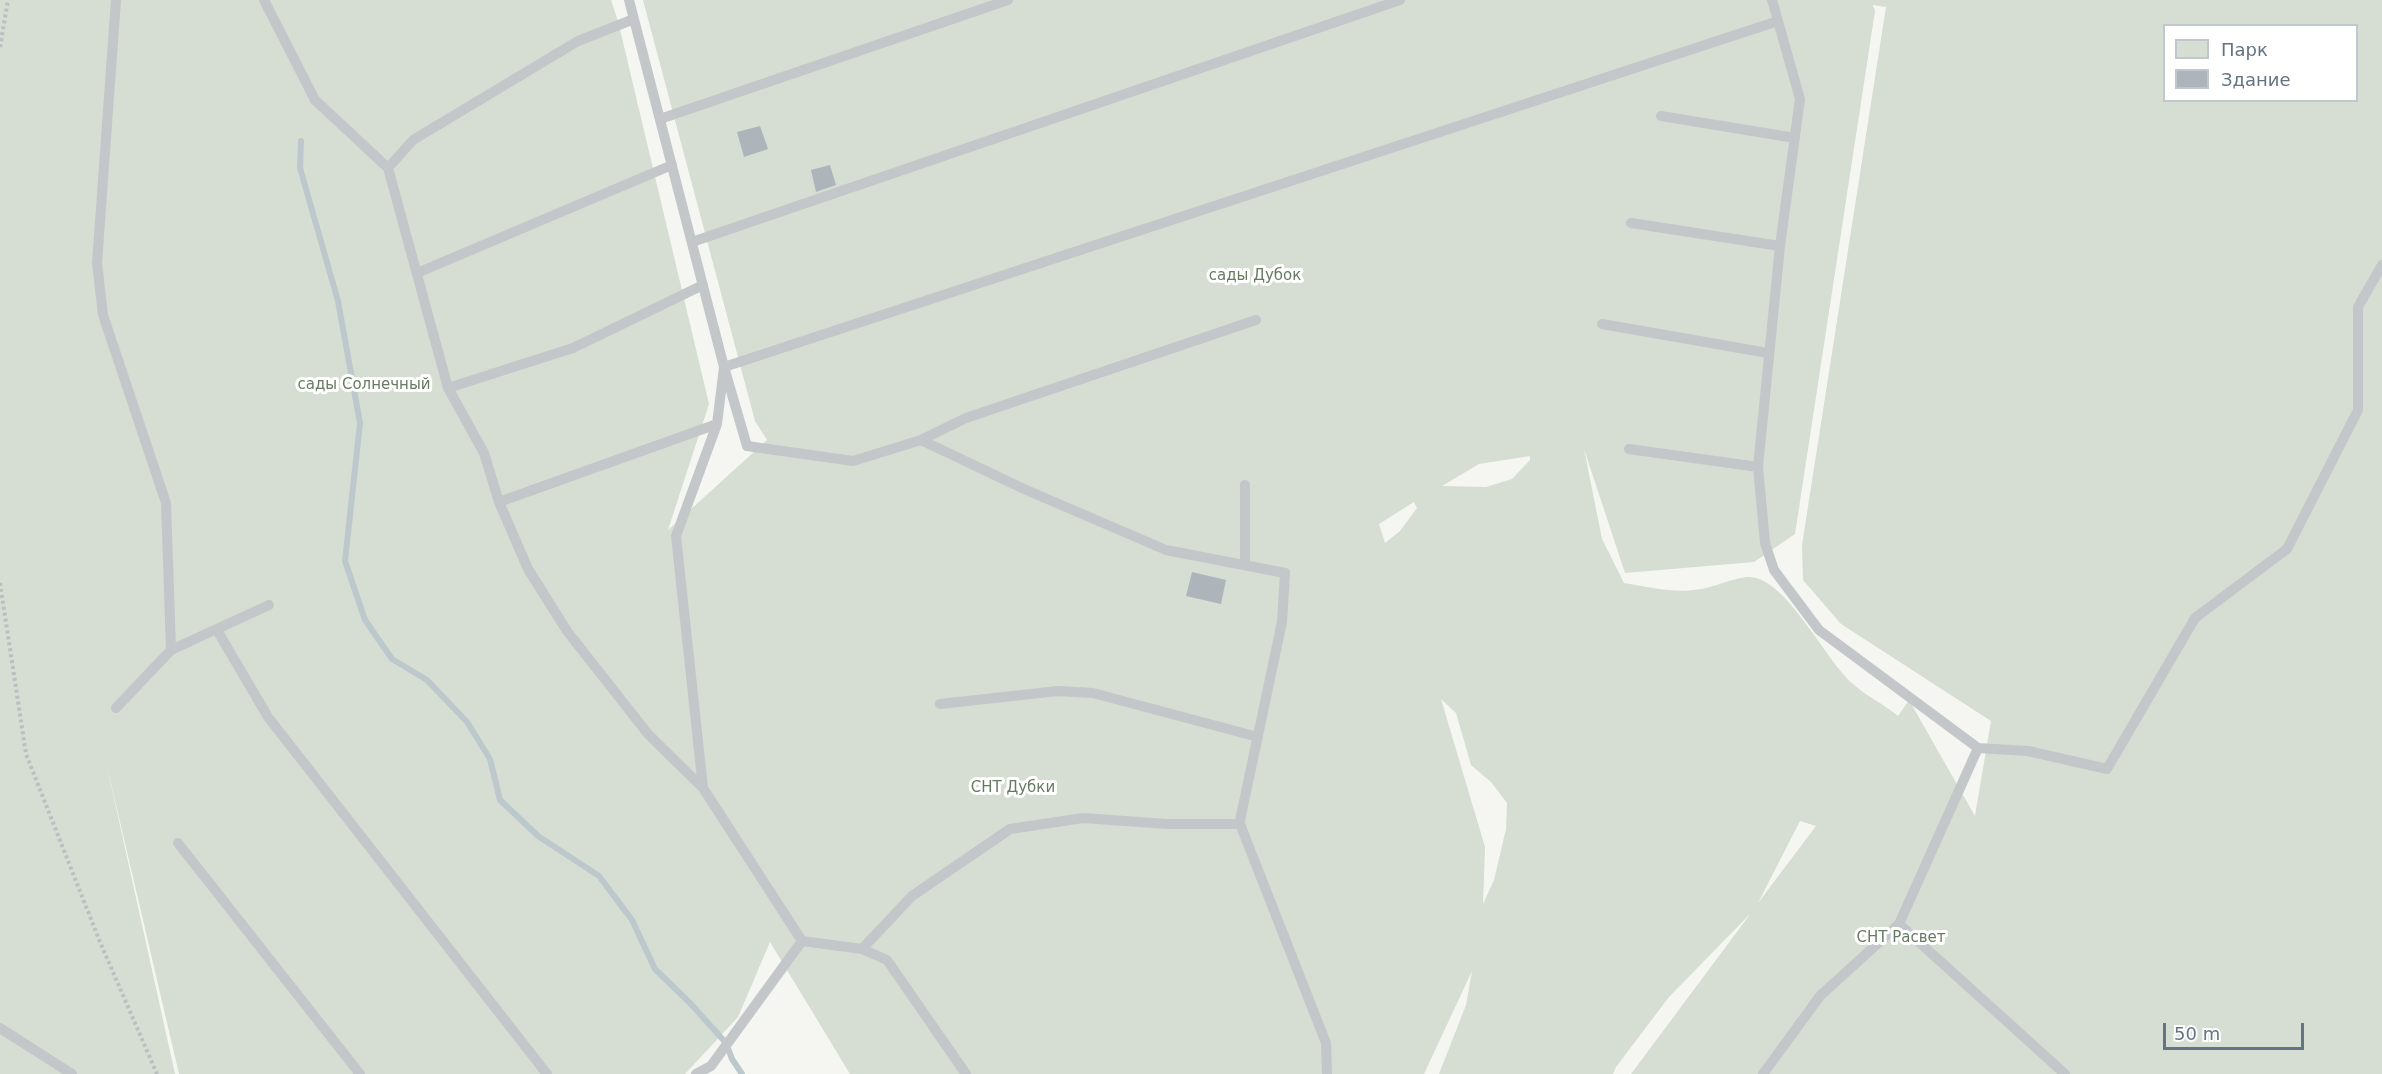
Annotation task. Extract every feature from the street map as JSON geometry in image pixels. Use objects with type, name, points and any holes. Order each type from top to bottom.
[{"type":"lane","points":[[116,0],[97,263],[103,315],[166,503],[171,650]]},
{"type":"lane","points":[[264,0],[315,100],[388,168],[448,388],[484,453],[499,502],[528,569],[567,631],[648,734],[703,788],[802,941],[862,949],[887,960],[966,1074]]},
{"type":"lane","points":[[629,0],[724,367],[747,446],[853,461],[921,440],[966,418],[1256,320]]},
{"type":"lane","points":[[660,119],[1008,0]]},
{"type":"lane","points":[[692,242],[1400,0]]},
{"type":"lane","points":[[1772,0],[1800,99],[1779,246],[1758,467],[1765,543],[1774,570],[1819,630],[1978,748],[2028,751],[2107,770],[2195,618],[2287,549],[2358,410],[2358,307],[2382,265]]},
{"type":"lane","points":[[388,168],[413,140],[422,134],[578,41],[634,19]]},
{"type":"lane","points":[[724,367],[1778,21]]},
{"type":"lane","points":[[1661,116],[1795,138]]},
{"type":"lane","points":[[417,273],[672,165]]},
{"type":"lane","points":[[1631,223],[1779,246]]},
{"type":"lane","points":[[448,388],[573,348],[703,285]]},
{"type":"lane","points":[[1602,324],[1768,353]]},
{"type":"lane","points":[[703,788],[676,536],[717,424],[724,367]]},
{"type":"lane","points":[[499,502],[717,424]]},
{"type":"lane","points":[[921,440],[1024,489],[1166,550],[1285,573],[1282,622],[1239,825]]},
{"type":"lane","points":[[1629,449],[1758,467]]},
{"type":"lane","points":[[1245,485],[1245,565]]},
{"type":"lane","points":[[116,708],[171,650],[269,605]]},
{"type":"lane","points":[[217,630],[268,717],[547,1074]]},
{"type":"lane","points":[[940,704],[1058,691],[1093,693],[1257,737]]},
{"type":"lane","points":[[1763,1074],[1820,996],[1899,924],[1978,748]]},
{"type":"lane","points":[[862,949],[912,896],[1010,829],[1083,818],[1167,824],[1240,824],[1326,1043],[1327,1074]]},
{"type":"lane","points":[[178,843],[360,1074]]},
{"type":"lane","points":[[1899,924],[2065,1074]]},
{"type":"lane","points":[[696,1074],[711,1065],[802,941]]},
{"type":"lane","points":[[0,1028],[72,1074]]},
{"type":"path","points":[[0,47],[8,0]]},
{"type":"path","points":[[0,583],[26,754],[100,942],[157,1074]]},
{"type":"green space","points":[[0,0],[611,0],[618,21],[709,404],[668,530],[767,440],[755,421],[643,0],[2382,0],[2382,1074],[1631,1074],[1751,913],[1669,997],[1613,1074],[1439,1074],[1466,1005],[1472,971],[1424,1074],[850,1074],[770,942],[738,1017],[685,1074],[179,1074],[106,762],[175,1074],[0,1074]],"holes":[[[1873,5],[1886,7],[1802,545],[1803,580],[1841,624],[1991,721],[1975,816],[1909,700],[1898,716],[1853,684],[1842,673],[1791,605],[1778,591],[1764,581],[1745,577],[1706,588],[1682,591],[1624,583],[1602,539],[1584,449],[1625,573],[1754,562],[1795,534],[1875,11]],[[1530,456],[1530,460],[1512,479],[1486,487],[1442,486],[1479,464]],[[1414,502],[1417,508],[1400,531],[1385,543],[1379,524]],[[1441,699],[1456,713],[1471,765],[1491,782],[1507,803],[1506,829],[1494,880],[1483,904],[1485,847]],[[1800,821],[1816,826],[1758,903]]]},
{"type":"building","points":[[760,126],[768,149],[744,157],[737,132]]},
{"type":"building","points":[[830,165],[836,185],[816,192],[811,170]]},
{"type":"building","points":[[1192,572],[1226,580],[1221,604],[1186,596]]},
{"type":"waterway","points":[[301,141],[300,168],[338,301],[360,423],[345,561],[365,620],[392,659],[427,680],[467,722],[490,759],[500,800],[538,836],[599,876],[632,920],[655,969],[726,1043],[732,1059],[742,1074]]},
{"type":"park label","name":"сады Дубок","points":[[1255,276]]},
{"type":"park label","name":"сады Солнечный","points":[[364,385]]},
{"type":"park label","name":"СНТ Дубки","points":[[1013,788]]},
{"type":"park label","name":"СНТ Расвет","points":[[1901,938]]}]
